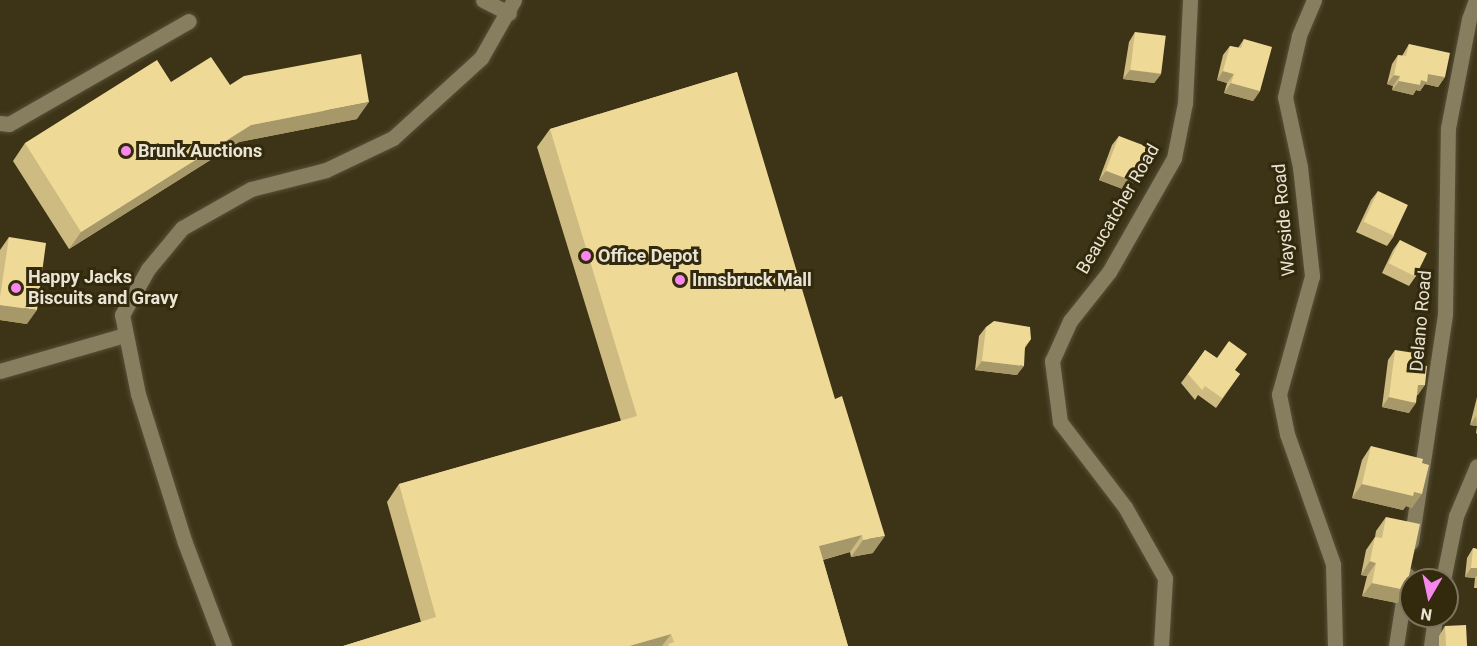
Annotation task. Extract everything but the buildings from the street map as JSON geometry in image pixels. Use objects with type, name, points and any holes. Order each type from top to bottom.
[{"type":"street","points":[[224,646],[185,543],[138,394],[122,315],[148,269],[182,228],[251,189],[326,170],[393,138],[481,58],[512,6],[483,0]]},
{"type":"street","name":"Beaucatcher Road","points":[[1161,646],[1165,578],[1125,507],[1060,422],[1052,361],[1070,321],[1109,272],[1174,158],[1185,103],[1190,0]]},
{"type":"street","name":"Wayside Road","points":[[1314,0],[1299,36],[1285,97],[1300,167],[1311,276],[1279,394],[1287,435],[1333,564],[1335,646]]},
{"type":"street","name":"Delano Road","points":[[1396,646],[1445,314],[1448,128],[1469,19],[1476,0]]},
{"type":"street","points":[[0,123],[9,124],[189,21]]},
{"type":"street","points":[[0,371],[125,335]]},
{"type":"street","points":[[1445,568],[1456,516],[1477,466]]},
{"type":"street","points":[[1431,646],[1433,628]]},
{"type":"place","name":"Brunk Auctions","points":[[126,151]]},
{"type":"place","name":"Office Depot","points":[[586,256]]},
{"type":"place","name":"Innsbruck Mall","points":[[680,280]]},
{"type":"place","name":"Happy Jacks Biscuits and Gravy","points":[[16,288]]}]
